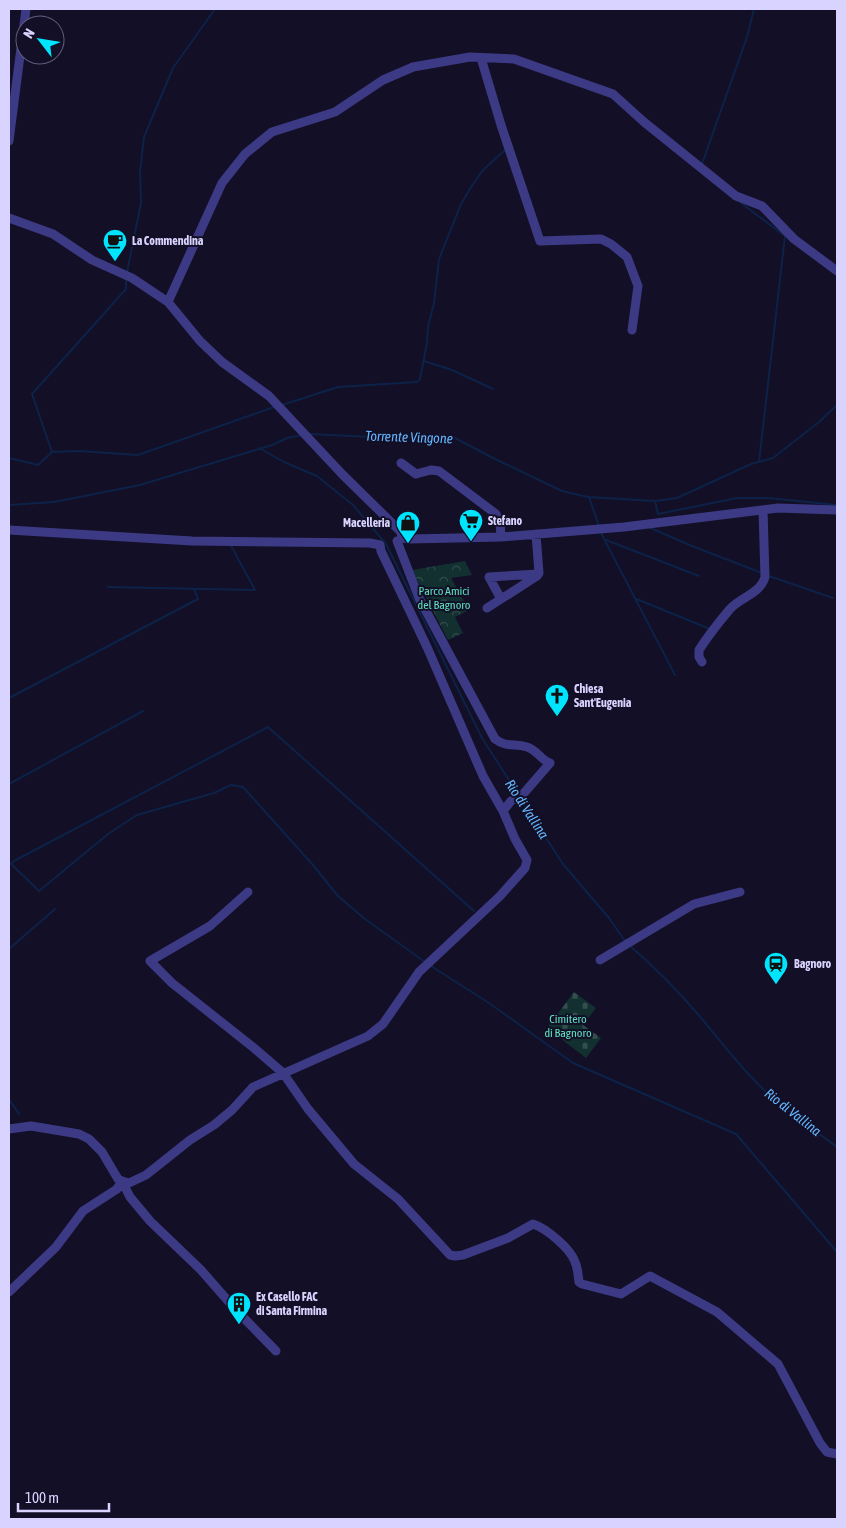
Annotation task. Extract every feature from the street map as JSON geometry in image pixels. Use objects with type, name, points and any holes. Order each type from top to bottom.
[{"type":"street","points":[[9,141],[26,9]]},
{"type":"street","points":[[168,302],[222,183],[245,154],[272,132],[335,112],[383,80],[412,67],[470,57],[514,60],[613,94],[644,122],[736,196],[762,206],[794,239],[837,271]]},
{"type":"street","points":[[481,58],[501,125],[540,241],[601,239],[628,256],[638,286],[632,330]]},
{"type":"street","points":[[9,218],[53,234],[92,260],[132,278],[168,302],[200,341],[222,362],[269,396],[342,474],[400,531],[401,533],[381,551],[427,647],[483,776],[503,811],[526,860],[525,868],[500,896],[428,964],[408,987],[383,1024],[368,1036],[253,1087],[232,1110],[146,1175],[129,1182],[122,1182]]},
{"type":"street","points":[[401,463],[416,474],[431,470],[439,471],[496,514],[500,522],[501,537]]},
{"type":"street","points":[[9,530],[192,541],[370,543],[501,537],[624,527],[778,508],[837,510]]},
{"type":"street","points":[[702,662],[698,658],[699,650],[732,607],[764,583],[763,510]]},
{"type":"street","points":[[487,608],[538,574],[536,534]]},
{"type":"street","points":[[390,542],[495,739],[502,745],[527,747],[539,753],[546,762],[550,763],[539,778],[511,801],[503,811]]},
{"type":"street","points":[[501,598],[489,577],[538,574]]},
{"type":"street","points":[[248,892],[210,926],[150,961],[172,983],[283,1073],[308,1108],[354,1164],[398,1199],[450,1255],[463,1255],[500,1242],[533,1224],[543,1228],[572,1254],[576,1262],[579,1282],[582,1284],[621,1294],[650,1276],[717,1312],[778,1364],[820,1443],[827,1452],[837,1454]]},
{"type":"street","points":[[600,960],[694,904],[740,892]]},
{"type":"street","points":[[9,1129],[31,1126],[79,1134],[89,1139],[102,1152],[130,1197],[150,1221],[201,1270],[276,1351]]},
{"type":"street","points":[[9,1292],[56,1247],[83,1211],[117,1189],[122,1182]]},
{"type":"green space","name":"Parco Amici del Bagnoro","points":[[465,561],[472,575],[451,578],[469,610],[455,617],[463,633],[448,640],[412,570]]},
{"type":"green space","name":"Cimitero di Bagnoro","points":[[574,992],[596,1008],[583,1025],[601,1038],[586,1058],[547,1028]]},
{"type":"waterway","points":[[127,272],[141,203],[140,172],[144,137],[173,68],[215,9]]},
{"type":"waterway","points":[[702,164],[747,37],[754,9]]},
{"type":"waterway","points":[[282,405],[338,387],[417,382],[420,379],[428,327],[434,303],[439,259],[461,204],[473,184],[483,170],[506,149]]},
{"type":"waterway","points":[[741,203],[785,236],[759,462]]},
{"type":"waterway","points":[[52,452],[32,394],[126,289],[126,279]]},
{"type":"waterway","points":[[424,361],[452,370],[493,389]]},
{"type":"waterway","name":"Torrente Vingone","points":[[309,434],[394,438],[441,435],[453,437],[562,491],[588,497],[655,501],[677,498],[751,464],[773,458],[819,422],[837,405]]},
{"type":"waterway","points":[[9,458],[38,465],[52,452],[79,451],[138,455],[274,407]]},
{"type":"waterway","name":"Torrente Vingone","points":[[9,505],[54,502],[140,485],[272,445],[287,438],[302,435]]},
{"type":"waterway","name":"Rio di Vallina","points":[[259,448],[284,462],[317,476],[353,505],[386,544],[482,738],[518,794]]},
{"type":"waterway","points":[[589,497],[599,526]]},
{"type":"waterway","points":[[655,501],[658,514],[737,498],[768,498],[837,505]]},
{"type":"waterway","points":[[648,527],[762,573]]},
{"type":"waterway","points":[[601,533],[675,675]]},
{"type":"waterway","points":[[606,540],[699,576]]},
{"type":"waterway","points":[[108,587],[255,590],[230,544]]},
{"type":"waterway","points":[[769,576],[833,598]]},
{"type":"waterway","points":[[9,698],[198,599],[194,589]]},
{"type":"waterway","points":[[634,598],[710,629]]},
{"type":"waterway","points":[[9,784],[143,711]]},
{"type":"waterway","points":[[11,864],[268,727],[474,911]]},
{"type":"waterway","points":[[9,862],[39,891],[108,834],[137,815],[214,793],[231,785],[243,787],[313,865],[338,896],[365,919],[425,962]]},
{"type":"waterway","name":"Rio di Vallina","points":[[520,798],[563,864],[609,918],[625,941]]},
{"type":"waterway","points":[[9,949],[55,909]]},
{"type":"waterway","name":"Rio di Vallina","points":[[630,946],[676,990],[742,1068],[766,1092],[837,1147]]},
{"type":"waterway","points":[[431,966],[489,1003],[573,1063],[736,1134],[837,1252]]},
{"type":"waterway","points":[[9,1099],[19,1114]]},
{"type":"place","name":"La Commendina","points":[[115,262]]},
{"type":"place","name":"Stefano","points":[[471,542]]},
{"type":"place","name":"Macelleria","points":[[408,544]]},
{"type":"place","name":"Chiesa Sant'Eugenia","points":[[557,717]]},
{"type":"place","name":"Bagnoro","points":[[776,985]]},
{"type":"place","name":"Ex Casello FAC di Santa Firmina","points":[[239,1325]]}]
